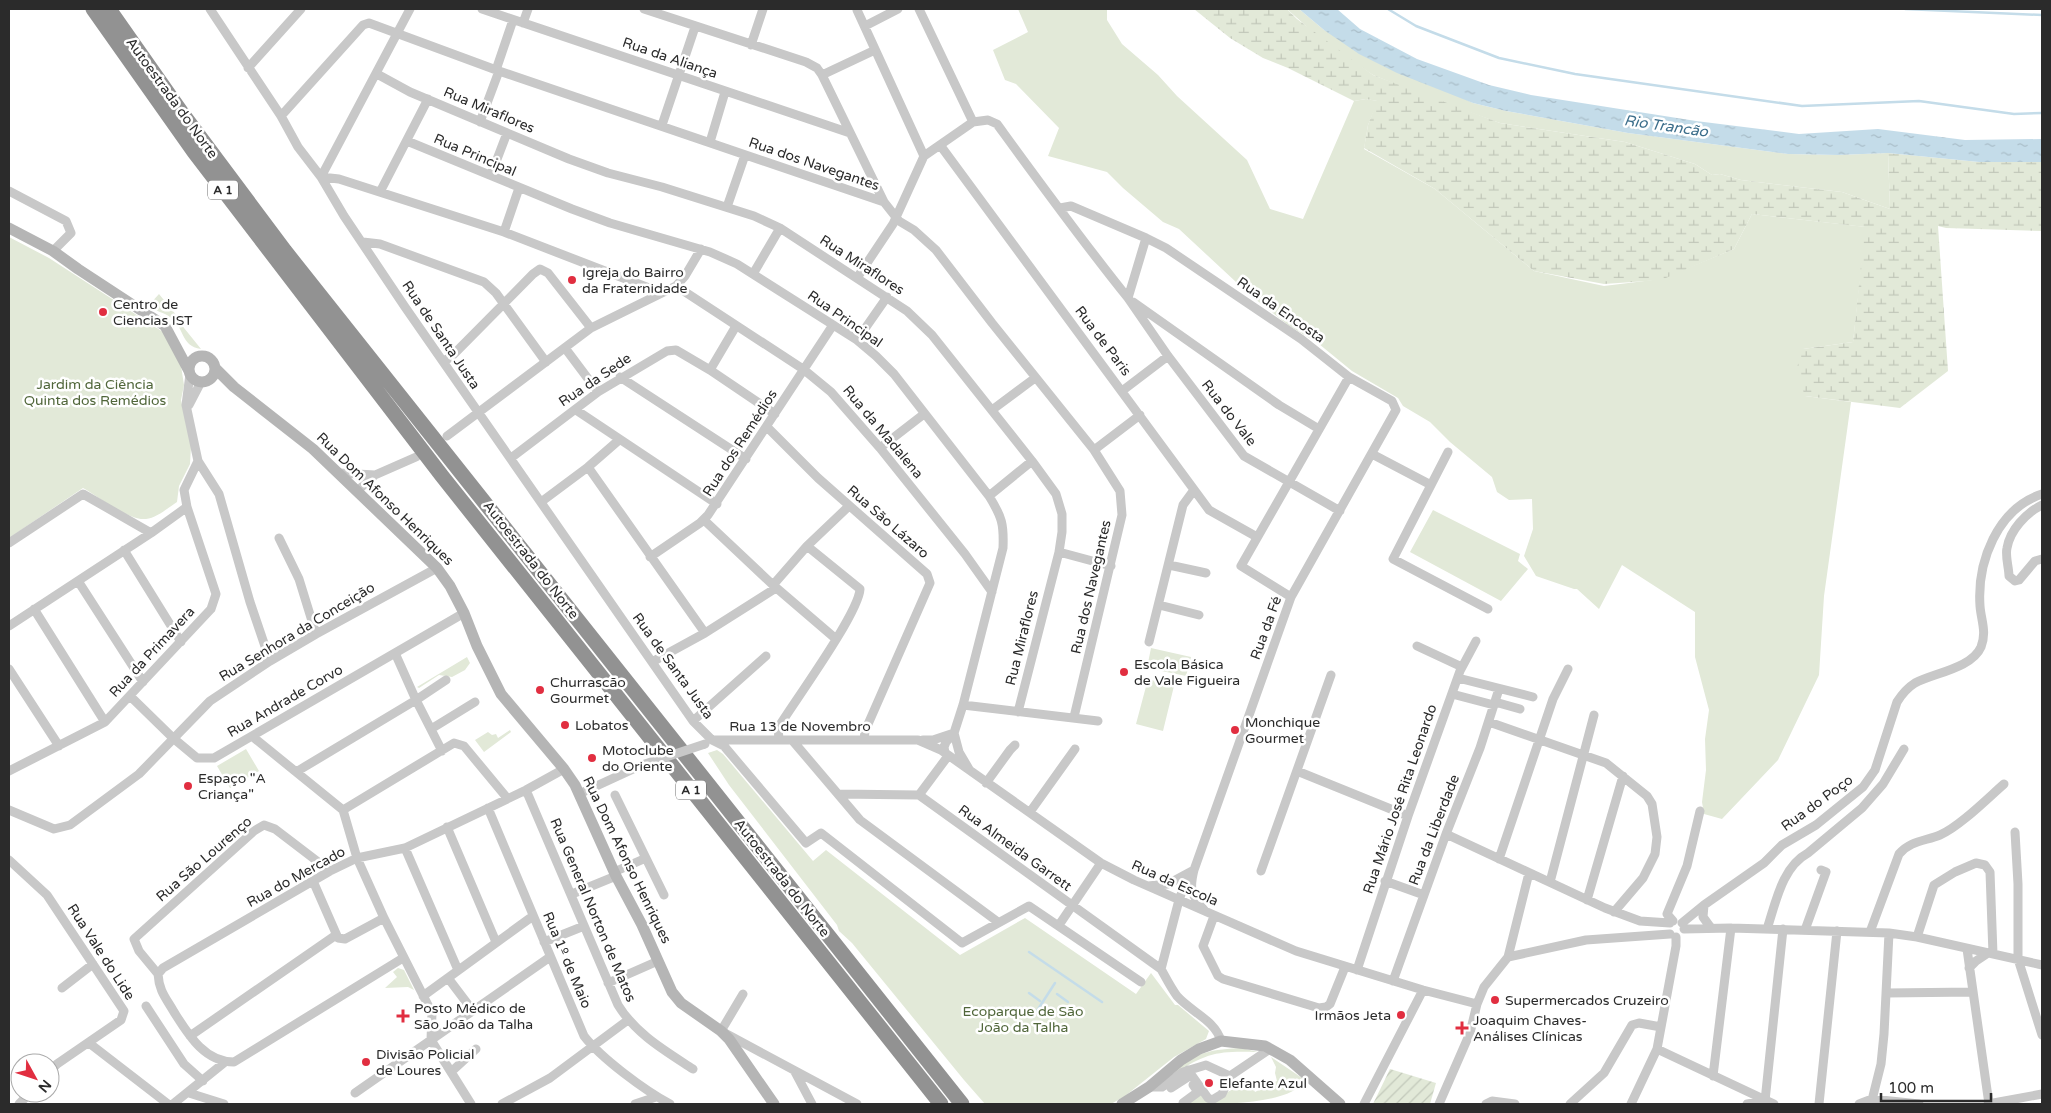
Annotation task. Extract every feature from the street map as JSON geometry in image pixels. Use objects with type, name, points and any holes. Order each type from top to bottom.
[{"type":"highway","name":"Autoestrada do Norte","points":[[93,9],[211,175],[436,468],[941,1104]]},
{"type":"highway","name":"Autoestrada do Norte","points":[[109,9],[204,143],[285,251],[958,1099]]},
{"type":"highway","points":[[958,1099],[972,1104]]},
{"type":"street","name":"Rua de Santa Justa","points":[[210,9],[281,116],[298,147],[320,177],[405,307],[692,721],[709,742],[724,746],[729,751],[806,843],[821,833],[962,943],[1030,906],[1141,982]]},
{"type":"street","points":[[248,68],[301,9]]},
{"type":"street","points":[[410,9],[320,177],[339,179],[504,232],[662,293]]},
{"type":"street","name":"Rua da Aliança","points":[[482,9],[850,134]]},
{"type":"street","points":[[523,23],[528,9]]},
{"type":"street","points":[[644,9],[806,62],[817,68],[884,202]]},
{"type":"street","points":[[751,45],[763,9]]},
{"type":"street","points":[[865,26],[898,9]]},
{"type":"street","points":[[919,9],[973,122]]},
{"type":"street","points":[[857,10],[924,156]]},
{"type":"street","points":[[480,122],[513,20]]},
{"type":"street","name":"Rua dos Navegantes","points":[[281,116],[363,25],[368,23],[397,35],[662,125],[745,156],[884,202],[899,221],[914,230],[936,250],[1035,378],[1094,450],[1120,491],[1122,514],[1074,717]]},
{"type":"street","points":[[662,125],[679,76],[678,72],[695,27]]},
{"type":"street","points":[[822,75],[875,50]]},
{"type":"street","name":"Rua Miraflores","points":[[376,74],[480,122],[608,173],[727,207],[754,216],[780,228],[907,311],[932,335],[1056,494],[1062,514],[1059,552],[1018,712]]},
{"type":"street","points":[[710,142],[725,92]]},
{"type":"street","points":[[380,192],[428,99]]},
{"type":"street","points":[[857,278],[893,224],[924,156],[973,122],[988,120],[997,124],[1060,208],[1077,236],[1128,298],[1279,405],[1318,429]]},
{"type":"street","points":[[491,175],[507,133]]},
{"type":"street","name":"Rua Principal","points":[[407,141],[519,188],[610,223],[701,249],[737,264],[857,340],[894,374],[990,496],[1004,526],[1003,548],[963,705],[954,733],[944,747],[945,753]]},
{"type":"street","name":"Rua de Paris","points":[[940,145],[1209,510],[1257,537]]},
{"type":"street","points":[[727,207],[745,156]]},
{"type":"street","points":[[504,232],[519,188]]},
{"type":"street","points":[[9,191],[66,221],[71,232],[53,250]]},
{"type":"street","name":"Rua da Encosta","points":[[1060,208],[1071,206],[1166,248],[1301,339],[1349,378],[1392,401],[1396,410]]},
{"type":"street","points":[[9,228],[53,250],[78,269],[165,326],[196,381],[205,381]]},
{"type":"street","points":[[753,274],[780,228]]},
{"type":"street","points":[[1128,298],[1146,238]]},
{"type":"street","points":[[363,242],[380,244],[484,282],[504,303],[546,362]]},
{"type":"street","points":[[447,436],[591,328],[676,286],[685,276],[701,249]]},
{"type":"street","points":[[444,361],[452,357],[540,269],[548,273],[591,328]]},
{"type":"street","name":"Rua da Madalena","points":[[676,286],[803,369],[831,392],[880,448],[965,554],[992,592]]},
{"type":"street","points":[[857,340],[887,297]]},
{"type":"street","name":"Rua do Vale","points":[[1128,298],[1168,356],[1244,456],[1340,511]]},
{"type":"street","name":"Rua dos Remédios","points":[[650,556],[704,520],[768,428],[803,369],[833,325]]},
{"type":"street","points":[[710,370],[736,326]]},
{"type":"street","points":[[174,341],[198,357],[210,359],[215,368],[214,375],[205,381],[189,404],[188,410]]},
{"type":"street","points":[[565,348],[598,392]]},
{"type":"street","name":"Rua da Sede","points":[[511,458],[598,392],[666,351],[676,350],[710,370],[775,414]]},
{"type":"street","points":[[1122,391],[1168,356]]},
{"type":"street","points":[[198,357],[191,362],[186,400],[198,461],[219,494],[250,602],[270,661]]},
{"type":"street","name":"Rua Dom Afonso Henriques","points":[[215,368],[234,387],[313,449],[340,473],[437,568],[450,586],[464,613],[477,646],[501,694],[564,769],[578,794],[615,874],[642,925],[672,992],[681,1003],[721,1031],[774,1104]]},
{"type":"street","points":[[620,377],[746,459]]},
{"type":"street","points":[[992,410],[1035,378]]},
{"type":"street","points":[[1291,597],[1241,566],[1349,378]]},
{"type":"street","name":"Rua Dom Afonso Henriques","points":[[205,381],[234,387]]},
{"type":"street","points":[[576,410],[716,504]]},
{"type":"street","name":"Rua da Fé","points":[[1161,969],[1179,900],[1291,597],[1396,410]]},
{"type":"street","points":[[880,448],[924,414]]},
{"type":"street","points":[[1094,450],[1140,415]]},
{"type":"street","name":"Rua São Lázaro","points":[[768,428],[849,506],[927,574],[930,583],[865,730],[864,740]]},
{"type":"street","points":[[541,502],[588,467],[619,440]]},
{"type":"street","points":[[1448,452],[1393,559],[1488,609]]},
{"type":"street","points":[[1372,454],[1430,485]]},
{"type":"street","points":[[357,491],[375,475],[416,457]]},
{"type":"street","name":"Rua da Primavera","points":[[9,770],[105,722],[211,609],[216,594],[187,507],[184,490],[198,461]]},
{"type":"street","points":[[990,496],[1032,461]]},
{"type":"street","points":[[588,467],[705,633]]},
{"type":"street","points":[[340,473],[375,475]]},
{"type":"street","points":[[1149,642],[1183,505],[1194,490]]},
{"type":"street","points":[[9,543],[83,494],[151,533]]},
{"type":"street","name":"Rua do Poço","points":[[1673,935],[1680,935],[1677,924],[1764,863],[1782,845],[1816,825],[1863,787],[1875,770],[1897,702],[1903,692],[1916,683],[1971,659],[1980,649],[1984,626],[1980,607],[1980,585],[1984,562],[1990,547],[2004,521],[2020,506],[2042,494]]},
{"type":"street","points":[[2042,505],[2029,513],[2013,533],[2007,549],[2009,576],[2016,581],[2019,580],[2035,561],[2042,559]]},
{"type":"street","points":[[652,662],[705,633],[774,587],[807,546],[849,506]]},
{"type":"street","points":[[9,626],[151,533],[187,507]]},
{"type":"street","points":[[704,520],[774,587],[836,639]]},
{"type":"street","points":[[279,538],[299,578],[316,634]]},
{"type":"street","points":[[779,739],[778,728],[836,639],[860,597],[860,589],[807,546]]},
{"type":"street","points":[[124,550],[180,642]]},
{"type":"street","points":[[1059,552],[1110,566]]},
{"type":"street","points":[[1169,565],[1206,573]]},
{"type":"street","name":"Rua Senhora da Conceição","points":[[9,810],[54,829],[70,825],[139,774],[210,700],[316,634],[437,568]]},
{"type":"street","points":[[78,581],[143,682]]},
{"type":"street","points":[[1159,605],[1199,615]]},
{"type":"street","points":[[34,609],[105,722]]},
{"type":"street","name":"Rua Andrade Corvo","points":[[130,696],[173,738],[197,758],[214,758],[464,613]]},
{"type":"street","name":"Rua Mário José Rita Leonardo","points":[[1357,970],[1385,881],[1452,694],[1462,667],[1476,641]]},
{"type":"street","points":[[1417,646],[1462,667]]},
{"type":"street","points":[[396,653],[416,700],[442,751]]},
{"type":"street","points":[[692,721],[766,656]]},
{"type":"street","points":[[9,668],[59,746]]},
{"type":"street","points":[[1499,859],[1553,699],[1568,669]]},
{"type":"street","points":[[1261,871],[1331,675]]},
{"type":"street","points":[[1458,678],[1533,697]]},
{"type":"street","points":[[296,772],[446,680]]},
{"type":"street","name":"Rua da Liberdade","points":[[1393,981],[1499,689]]},
{"type":"street","points":[[1452,694],[1520,709]]},
{"type":"street","points":[[431,729],[476,702]]},
{"type":"street","points":[[963,705],[1098,721]]},
{"type":"street","points":[[1550,882],[1594,715]]},
{"type":"street","points":[[1488,722],[1606,763],[1647,796],[1652,804],[1658,837],[1655,854],[1643,878],[1614,912]]},
{"type":"street","points":[[918,740],[933,740],[954,733],[959,752],[972,773]]},
{"type":"street","points":[[252,737],[343,810],[358,858],[384,918],[432,1013],[431,1040],[471,1104]]},
{"type":"street","name":"Rua 13 de Novembro","points":[[578,794],[642,765],[709,742],[779,739],[918,740],[945,753]]},
{"type":"street","points":[[792,740],[860,820],[998,922]]},
{"type":"street","points":[[838,794],[919,795],[945,753],[956,742]]},
{"type":"street","points":[[343,810],[454,743],[464,746],[507,798]]},
{"type":"street","points":[[986,783],[1015,745]]},
{"type":"street","points":[[1030,812],[1075,749]]},
{"type":"street","points":[[1767,929],[1789,871],[1799,858],[1808,853],[1862,808],[1883,784],[1904,749]]},
{"type":"street","name":"Rua da Escola","points":[[945,753],[1030,812],[1099,865],[1296,951],[1423,990],[1477,1004]]},
{"type":"street","name":"Rua do Mercado","points":[[158,974],[163,968],[330,871],[358,858],[405,848],[526,790],[564,769]]},
{"type":"street","points":[[1297,771],[1408,816]]},
{"type":"street","points":[[1587,900],[1624,776]]},
{"type":"street","points":[[1870,932],[1899,854],[1906,846],[1941,834],[1968,815],[2004,784]]},
{"type":"street","name":"Rua General Norton de Matos","points":[[526,790],[572,894],[608,983],[628,1020],[645,1038],[693,1069]]},
{"type":"street","points":[[615,795],[664,895]]},
{"type":"street","name":"Rua Almeida Garrett","points":[[919,795],[1161,969]]},
{"type":"street","name":"Rua 1º de Maio","points":[[488,808],[584,1036],[593,1047],[656,1097],[670,1104]]},
{"type":"street","points":[[1677,924],[1667,914],[1687,866],[1700,811]]},
{"type":"street","name":"Rua São Lourenço","points":[[158,974],[139,950],[134,939],[254,831],[264,825],[275,829],[330,871]]},
{"type":"street","points":[[448,826],[496,942]]},
{"type":"street","points":[[2014,832],[2018,884],[2018,958],[2042,1035]]},
{"type":"street","points":[[1446,834],[1587,900],[1640,921],[1711,928],[1889,933],[2018,958],[2042,965]]},
{"type":"street","points":[[405,848],[458,970]]},
{"type":"street","points":[[572,894],[646,858]]},
{"type":"street","name":"Rua Vale do Lide","points":[[9,860],[47,895],[124,1011],[122,1020],[60,1062]]},
{"type":"street","points":[[1917,937],[1934,885],[1955,872],[1976,863],[1985,865],[1990,872],[1991,954]]},
{"type":"street","points":[[1059,925],[1099,865]]},
{"type":"street","points":[[1806,930],[1826,872],[1820,870]]},
{"type":"street","points":[[1148,886],[1168,884],[1191,871]]},
{"type":"street","name":"Rua da Fé","points":[[1191,871],[1190,885],[1192,894],[1210,914]]},
{"type":"street","points":[[1439,1104],[1470,1033],[1477,1004],[1484,987],[1508,957],[1530,873]]},
{"type":"street","points":[[313,881],[338,938],[345,939],[384,918]]},
{"type":"street","points":[[1385,881],[1424,895]]},
{"type":"street","points":[[1165,894],[1173,908],[1174,920]]},
{"type":"street","points":[[1704,905],[1703,917],[1711,928]]},
{"type":"street","points":[[1210,914],[1203,946],[1218,976],[1223,979],[1319,1008],[1330,1004],[1345,967]]},
{"type":"street","points":[[423,996],[533,916]]},
{"type":"street","points":[[1631,1104],[1657,1049],[1676,946],[1673,935],[1668,930],[1677,924]]},
{"type":"street","points":[[544,942],[584,926]]},
{"type":"street","points":[[1713,1076],[1731,928]]},
{"type":"street","points":[[1770,1103],[1783,929]]},
{"type":"street","points":[[1819,1104],[1837,931]]},
{"type":"street","points":[[1871,1101],[1881,1064],[1887,993],[1889,933]]},
{"type":"street","points":[[190,1036],[336,935]]},
{"type":"street","points":[[1508,957],[1586,940],[1673,935]]},
{"type":"street","points":[[1967,949],[1989,1104],[2042,1094]]},
{"type":"street","points":[[1970,968],[1976,961],[1991,954]]},
{"type":"street","points":[[355,1093],[550,957]]},
{"type":"street","points":[[158,974],[158,986],[190,1036],[210,1055],[225,1062],[234,1062],[403,958]]},
{"type":"street","points":[[608,983],[658,961]]},
{"type":"street","points":[[62,988],[93,964]]},
{"type":"street","points":[[1161,969],[1178,997],[1207,1021],[1221,1041]]},
{"type":"street","points":[[448,978],[473,1011]]},
{"type":"street","points":[[1364,1104],[1423,990]]},
{"type":"street","points":[[1887,993],[1973,992]]},
{"type":"street","points":[[743,994],[721,1031],[857,1104]]},
{"type":"street","points":[[146,1006],[184,1064],[203,1081]]},
{"type":"street","points":[[502,1104],[550,1078],[628,1020]]},
{"type":"street","points":[[1570,1104],[1604,1073],[1632,1025],[1661,1027]]},
{"type":"street","points":[[1122,1104],[1149,1086],[1181,1060],[1199,1049],[1221,1041],[1265,1046],[1290,1060],[1340,1104]]},
{"type":"street","points":[[89,1043],[168,1104]]},
{"type":"street","points":[[451,1072],[476,1049]]},
{"type":"street","points":[[1187,1073],[1208,1098],[1212,1100],[1222,1094],[1230,1076],[1270,1049]]},
{"type":"street","points":[[1657,1049],[1770,1103]]},
{"type":"street","points":[[173,1104],[225,1062]]},
{"type":"street","points":[[1149,1086],[1162,1087],[1206,1065],[1230,1076]]},
{"type":"street","points":[[794,1071],[812,1104]]},
{"type":"street","points":[[1168,1090],[1187,1073]]},
{"type":"street","points":[[1184,1103],[1198,1092],[1187,1073]]},
{"type":"street","points":[[189,1093],[224,1104]]},
{"type":"street","points":[[1748,1093],[1746,1104],[1770,1103]]},
{"type":"street","points":[[635,1104],[656,1097]]},
{"type":"street","points":[[1486,1104],[1492,1101],[1515,1104]]},
{"type":"street","points":[[1858,1104],[1871,1101],[1919,1104]]},
{"type":"green space","points":[[1018,9],[1107,9],[1107,20],[1122,44],[1158,75],[1177,96],[1247,160],[1270,209],[1303,219],[1354,101],[1366,99],[1378,101],[1368,125],[1364,149],[1435,189],[1534,271],[1604,286],[1661,279],[1734,249],[1752,214],[1866,227],[1853,342],[1803,349],[1805,396],[1851,402],[1824,596],[1819,675],[1778,760],[1722,819],[1704,814],[1702,802],[1706,770],[1705,739],[1709,710],[1695,657],[1695,612],[1622,565],[1599,609],[1577,589],[1536,576],[1524,556],[1533,529],[1532,499],[1509,500],[1497,492],[1492,477],[1450,442],[1430,422],[1403,406],[1398,398],[1352,371],[1319,344],[1288,325],[1250,295],[1179,229],[1163,222],[1107,172],[1048,156],[1059,128],[1016,84],[1005,80],[993,50],[1028,32]]},
{"type":"green space","points":[[1194,9],[1287,9],[1297,19],[1373,75],[1500,123],[1625,142],[1695,164],[1712,175],[1720,174],[1741,180],[1842,192],[1890,209],[1888,153],[1979,162],[2042,162],[2042,231],[1946,228],[1938,226],[1948,371],[1900,408],[1805,396],[1796,370],[1803,349],[1853,342],[1865,227],[1752,214],[1734,249],[1661,280],[1604,284],[1534,271],[1435,189],[1364,148],[1368,125],[1377,101],[1366,99],[1354,101],[1288,68],[1263,58],[1230,38]]},
{"type":"green space","points":[[1287,9],[1299,9],[1324,30],[1473,103],[1506,111],[1628,133],[1788,154],[1888,153],[1890,209],[1842,192],[1741,180],[1720,174],[1712,175],[1695,164],[1625,142],[1500,123],[1373,75],[1324,42]]},
{"type":"green space","name":"Jardim da Ciência Quinta dos Remédios","points":[[9,237],[49,258],[163,332],[181,366],[184,385],[181,400],[191,446],[190,464],[179,486],[177,502],[159,514],[146,519],[139,519],[114,508],[83,488],[9,538]]},
{"type":"green space","points":[[159,294],[201,349],[189,344],[175,321],[148,306]]},
{"type":"green space","points":[[1433,510],[1520,554],[1518,561],[1528,569],[1501,601],[1410,552]]},
{"type":"green space","points":[[1151,648],[1191,657],[1186,676],[1147,668]]},
{"type":"green space","points":[[467,657],[470,663],[465,670],[452,677],[439,675],[419,688],[417,687]]},
{"type":"green space","points":[[1148,679],[1174,686],[1163,731],[1136,724]]},
{"type":"green space","points":[[510,730],[511,732],[484,752],[475,740],[488,732],[492,735],[496,734],[498,738]]},
{"type":"green space","points":[[246,749],[259,771],[230,788],[217,766]]},
{"type":"green space","name":"Ecoparque de São João da Talha","points":[[717,750],[723,754],[813,861],[826,850],[960,955],[1025,918],[1136,994],[1151,973],[1175,1005],[1178,1005],[1209,1031],[1206,1039],[1174,1057],[1125,1096],[1111,1104],[985,1104],[852,943],[839,931],[837,925],[729,785],[708,753]]},
{"type":"green space","points":[[398,968],[404,970],[414,990],[408,987],[385,988],[397,977],[393,972]]},
{"type":"green space","points":[[1241,1048],[1258,1052],[1214,1054],[1196,1061],[1174,1074],[1195,1056],[1222,1049]]},
{"type":"green space","points":[[1271,1057],[1305,1080],[1297,1088],[1284,1095],[1268,1099],[1250,1102],[1186,1104],[1201,1094],[1213,1101],[1244,1082],[1251,1084],[1255,1092],[1277,1081],[1276,1067]]},
{"type":"green space","points":[[1390,1069],[1436,1083],[1430,1104],[1373,1104]]},
{"type":"water","name":"Rio Trancão","points":[[1299,9],[1337,9],[1360,29],[1417,59],[1489,85],[1531,95],[1696,121],[1799,134],[1878,129],[1965,140],[2042,139],[2042,162],[1979,162],[1888,153],[1788,154],[1628,133],[1506,111],[1473,103],[1397,73],[1359,54],[1324,30]]},
{"type":"waterway","points":[[1388,9],[1416,26],[1499,58],[1575,74],[1802,106],[1919,101],[2014,114],[2042,113]]},
{"type":"waterway","points":[[1905,9],[2042,15]]},
{"type":"waterway","points":[[1029,952],[1102,1002]]},
{"type":"waterway","points":[[1033,1017],[1055,983]]},
{"type":"waterway","points":[[1029,993],[1040,1001]]},
{"type":"waterway","points":[[1057,994],[1068,1002]]},
{"type":"place","name":"Igreja do Bairro da Fraternidade","points":[[572,280]]},
{"type":"place","name":"Centro de Ciencias IST","points":[[103,312]]},
{"type":"place","name":"Escola Básica de Vale Figueira","points":[[1124,672]]},
{"type":"place","name":"Churrascão Gourmet","points":[[540,690]]},
{"type":"place","name":"Lobatos","points":[[565,725]]},
{"type":"place","name":"Monchique Gourmet","points":[[1235,730]]},
{"type":"place","name":"Motoclube do Oriente","points":[[592,758]]},
{"type":"place","name":"Espaço \"A Criança\"","points":[[188,786]]},
{"type":"place","name":"Supermercados Cruzeiro","points":[[1495,1000]]},
{"type":"place","name":"Irmãos Jeta","points":[[1401,1015]]},
{"type":"place","name":"Posto Médico de São João da Talha","points":[[403,1016]]},
{"type":"place","name":"Joaquim Chaves- Análises Clínicas","points":[[1462,1028]]},
{"type":"place","name":"Divisão Policial de Loures","points":[[366,1062]]},
{"type":"place","name":"Elefante Azul","points":[[1209,1083]]}]
